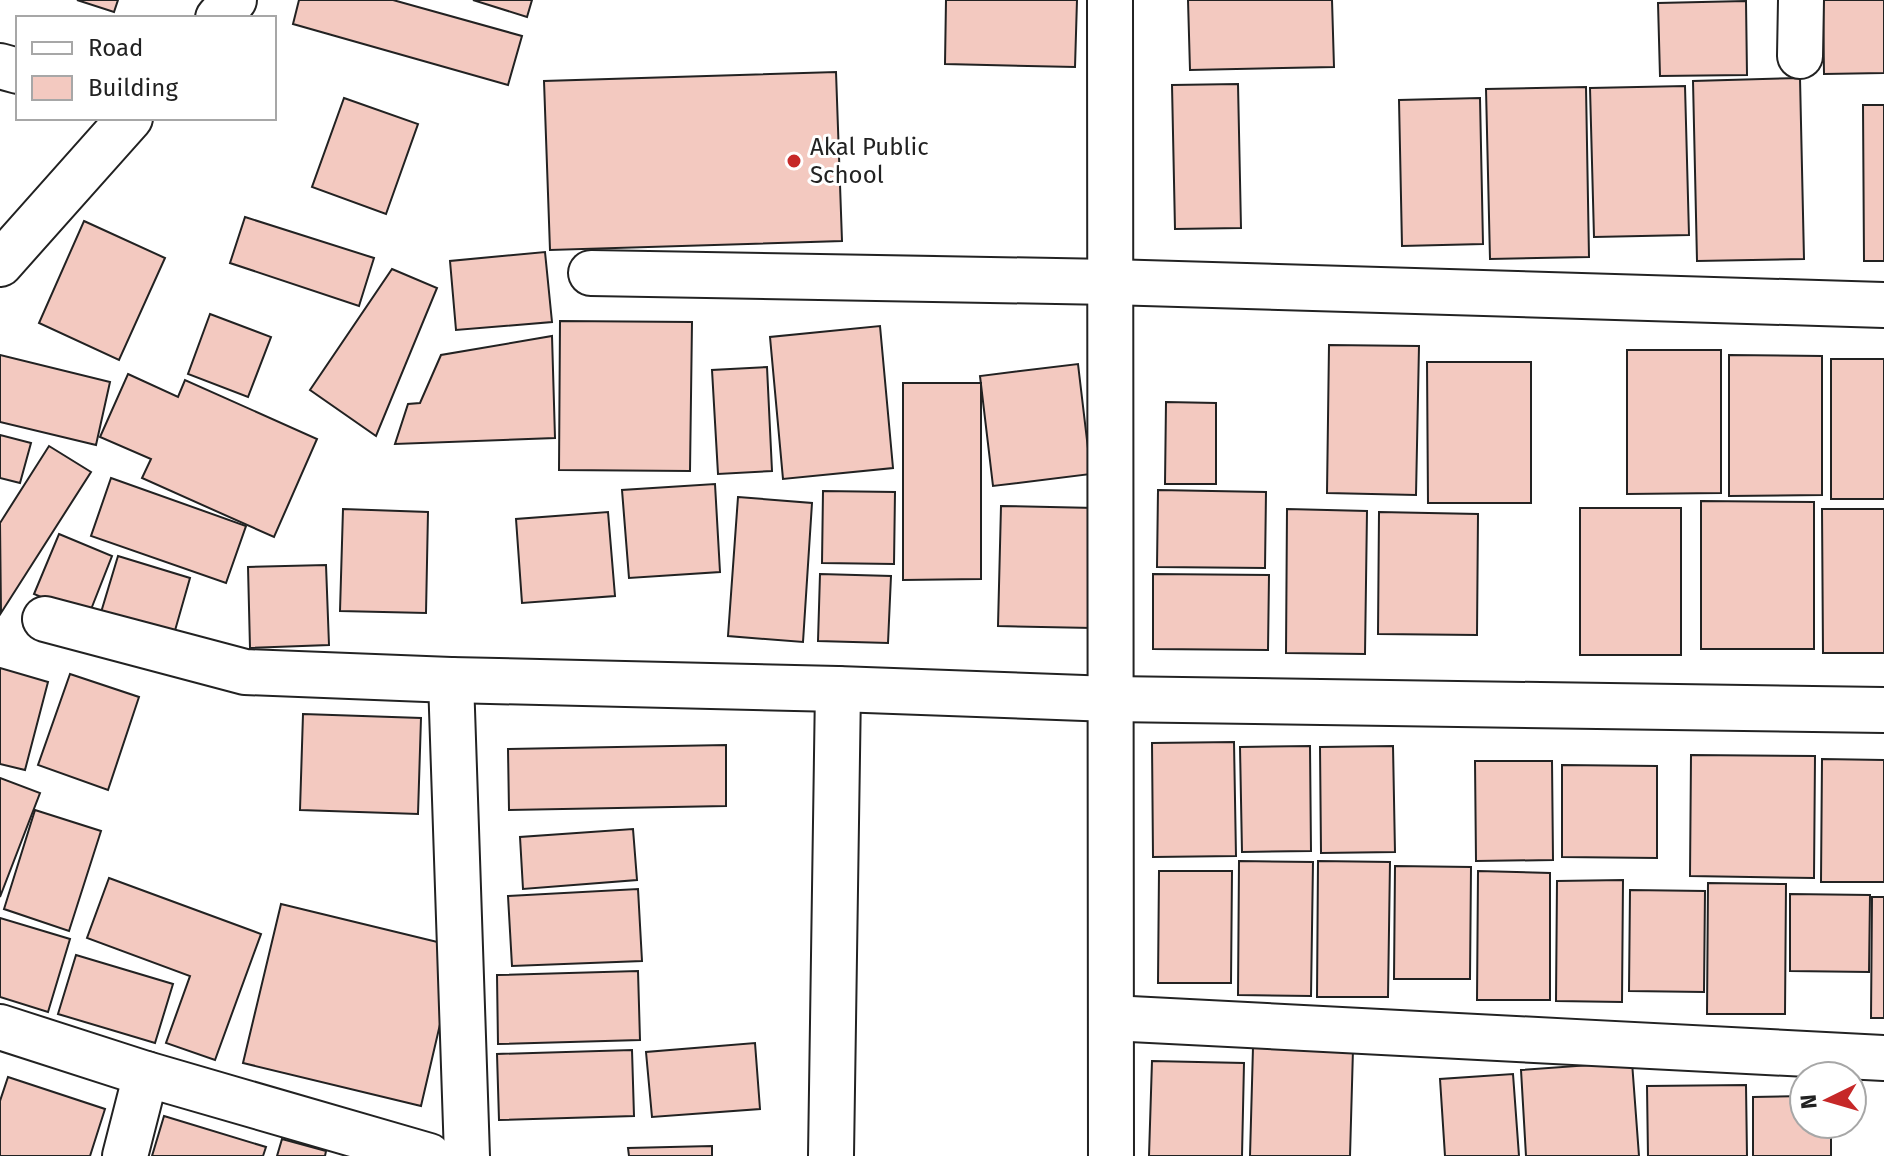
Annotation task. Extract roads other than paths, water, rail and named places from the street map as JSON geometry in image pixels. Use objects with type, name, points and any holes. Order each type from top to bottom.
[{"type":"street","points":[[220,16],[234,0]]},
{"type":"street","points":[[1110,0],[1111,1156]]},
{"type":"street","points":[[1800,56],[1801,0]]},
{"type":"street","points":[[0,264],[128,120]]},
{"type":"street","points":[[591,273],[1110,282],[1884,305]]},
{"type":"street","points":[[45,619],[245,672],[1111,699],[1884,710]]},
{"type":"street","points":[[451,680],[467,1156]]},
{"type":"street","points":[[831,1156],[838,689]]},
{"type":"street","points":[[1111,1018],[1884,1058]]},
{"type":"street","points":[[0,1027],[146,1074],[429,1156]]},
{"type":"street","points":[[125,1156],[146,1074]]},
{"type":"place","name":"Akal Public School","points":[[794,161]]}]
